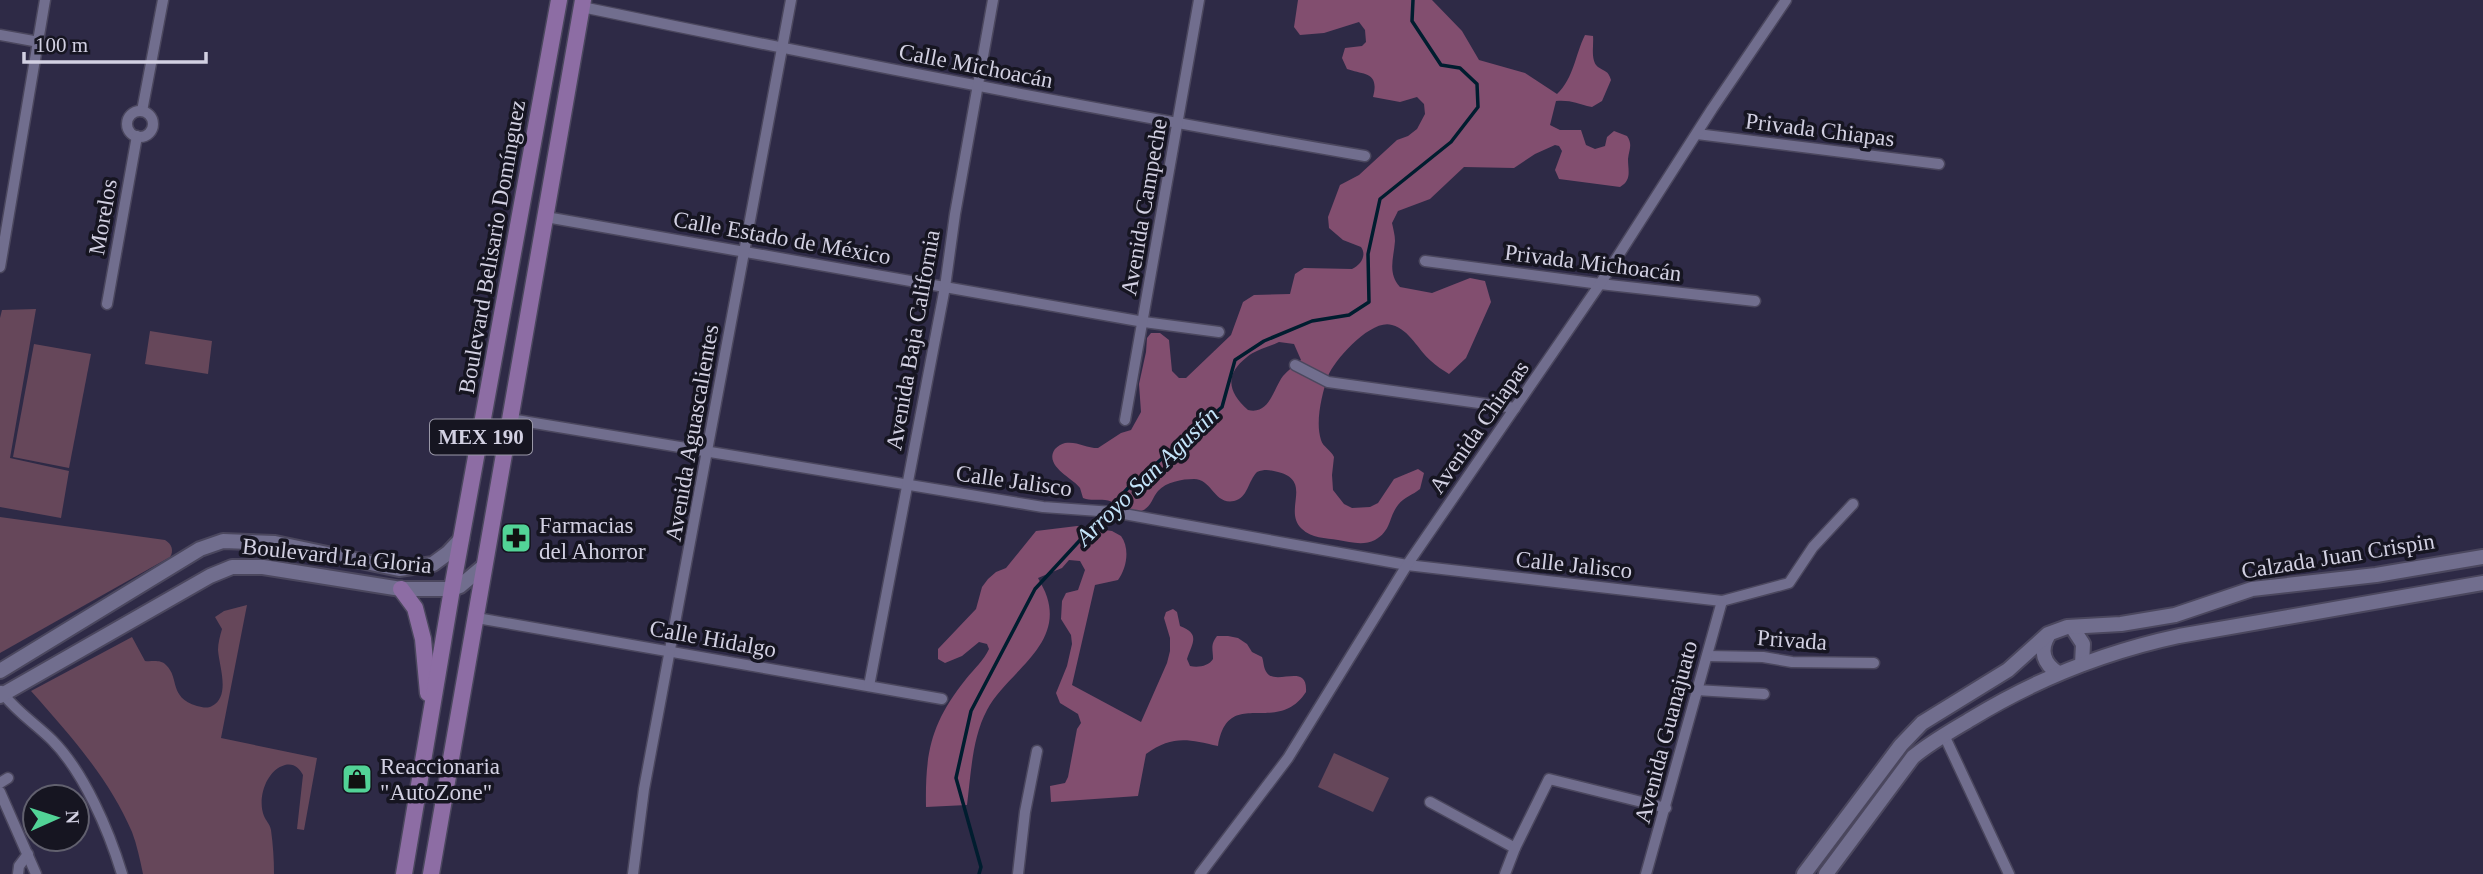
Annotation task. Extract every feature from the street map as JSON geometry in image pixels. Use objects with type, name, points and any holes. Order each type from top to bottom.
[{"type":"main road","name":"Boulevard Belisario Domínguez","points":[[404,874],[452,589],[559,0]]},
{"type":"main road","name":"Boulevard Belisario Domínguez","points":[[431,874],[582,3]]},
{"type":"main road","name":"Boulevard La Gloria","points":[[0,671],[200,550],[223,541],[275,543],[400,569],[433,564],[463,537]]},
{"type":"main road","name":"Calzada Juan Crispin","points":[[1804,874],[1901,745],[1922,723],[2008,670],[2048,634],[2072,627],[2120,624],[2175,615],[2252,589],[2376,575],[2483,557]]},
{"type":"main road","name":"Boulevard La Gloria","points":[[1,694],[210,576],[232,567],[263,567],[401,589],[452,589],[460,586],[485,565]]},
{"type":"main road","points":[[1826,874],[1913,757],[2002,700],[2058,673],[2133,646],[2179,636],[2483,583]]},
{"type":"main road","points":[[401,589],[415,608],[423,639],[430,719]]},
{"type":"main road","points":[[2072,627],[2083,644],[2082,664]]},
{"type":"main road","points":[[2048,634],[2043,656],[2058,673]]},
{"type":"street","points":[[0,267],[45,0]]},
{"type":"street","points":[[142,111],[163,0]]},
{"type":"street","name":"Avenida Aguascalientes","points":[[633,874],[644,789],[791,0]]},
{"type":"street","name":"Avenida Baja California","points":[[869,686],[945,286],[993,0]]},
{"type":"street","name":"Avenida Campeche","points":[[1125,420],[1199,0]]},
{"type":"street","name":"Avenida Chiapas","points":[[1200,874],[1288,758],[1407,565],[1600,284],[1786,0]]},
{"type":"street","name":"Calle Michoacán","points":[[582,3],[782,49],[1179,124],[1365,156]]},
{"type":"street","points":[[0,34],[39,42]]},
{"type":"street","points":[[142,111],[152,120],[152,128],[146,135],[137,136],[130,132],[127,123],[130,115],[142,111]]},
{"type":"street","name":"Privada Chiapas","points":[[1697,134],[1939,164]]},
{"type":"street","name":"Morelos","points":[[107,304],[137,136]]},
{"type":"street","name":"Calle Estado de México","points":[[546,217],[1144,322],[1219,332]]},
{"type":"street","name":"Privada Michoacán","points":[[1425,261],[1755,301]]},
{"type":"street","points":[[1295,365],[1328,382],[1515,408]]},
{"type":"street","name":"Calle Jalisco","points":[[510,419],[1043,507],[1113,512],[1407,565],[1722,601]]},
{"type":"street","points":[[1722,601],[1789,583],[1813,547],[1853,504]]},
{"type":"street","name":"Avenida Guanajuato","points":[[1646,874],[1722,601]]},
{"type":"street","name":"Calle Hidalgo","points":[[477,618],[942,699]]},
{"type":"street","name":"Privada","points":[[1707,656],[1763,657],[1792,662],[1874,663]]},
{"type":"street","points":[[1696,690],[1764,694]]},
{"type":"street","points":[[1,694],[55,742],[76,773],[99,811],[114,845],[122,874]]},
{"type":"street","points":[[1944,735],[2009,874]]},
{"type":"street","points":[[1017,874],[1037,751]]},
{"type":"street","points":[[1505,874],[1549,779],[1666,808]]},
{"type":"street","points":[[0,792],[36,874]]},
{"type":"street","points":[[1430,802],[1515,848]]},
{"type":"street","points":[[18,874],[19,866],[28,854]]},
{"type":"shaded area","points":[[1298,0],[1432,0],[1462,31],[1479,60],[1525,73],[1557,94],[1571,74],[1585,35],[1593,36],[1594,60],[1611,80],[1602,101],[1592,107],[1556,101],[1550,125],[1560,130],[1581,130],[1586,145],[1595,149],[1605,146],[1607,137],[1614,131],[1627,136],[1630,145],[1628,178],[1620,187],[1559,179],[1555,170],[1562,151],[1555,145],[1514,168],[1464,167],[1430,199],[1398,211],[1392,223],[1395,241],[1392,265],[1400,287],[1432,293],[1470,278],[1485,281],[1491,302],[1466,358],[1449,374],[1431,361],[1404,331],[1384,324],[1355,342],[1338,360],[1328,376],[1320,408],[1319,433],[1322,442],[1334,457],[1333,490],[1344,504],[1352,508],[1370,507],[1378,503],[1394,479],[1418,469],[1424,473],[1420,489],[1398,505],[1380,536],[1366,543],[1314,536],[1302,529],[1295,514],[1294,482],[1289,476],[1278,472],[1257,472],[1245,493],[1234,501],[1217,496],[1200,480],[1174,482],[1158,491],[1147,508],[1136,511],[1109,501],[1083,498],[1080,488],[1061,472],[1052,455],[1055,449],[1065,443],[1098,448],[1121,433],[1131,430],[1141,412],[1139,384],[1147,338],[1151,333],[1160,333],[1169,340],[1172,371],[1179,378],[1186,378],[1231,335],[1243,302],[1254,295],[1290,294],[1295,274],[1304,268],[1352,269],[1362,260],[1361,247],[1343,240],[1329,228],[1328,217],[1340,185],[1359,175],[1397,140],[1417,129],[1425,114],[1424,104],[1417,97],[1400,102],[1373,97],[1375,89],[1372,78],[1347,69],[1342,58],[1345,48],[1362,46],[1366,42],[1365,30],[1359,22],[1324,33],[1300,35],[1294,27]],"holes":[[[1279,342],[1294,344],[1301,360],[1283,376],[1266,405],[1255,411],[1248,410],[1236,397],[1231,384],[1235,370],[1258,350]]]},
{"type":"shaded area","points":[[36,309],[10,458],[69,471],[61,518],[0,507],[0,318],[2,310]]},
{"type":"shaded area","points":[[150,331],[212,341],[208,374],[145,364]]},
{"type":"shaded area","points":[[34,344],[91,354],[69,468],[13,457]]},
{"type":"shaded area","points":[[0,517],[165,540],[171,546],[172,552],[170,557],[0,653]]},
{"type":"shaded area","points":[[1077,526],[1112,531],[1121,536],[1126,546],[1126,558],[1124,570],[1118,580],[1095,585],[1072,685],[1141,722],[1167,663],[1170,638],[1164,618],[1166,612],[1173,609],[1177,612],[1180,626],[1193,636],[1187,659],[1190,666],[1203,666],[1213,659],[1213,645],[1217,636],[1238,638],[1247,644],[1252,652],[1262,657],[1267,673],[1278,677],[1302,678],[1306,692],[1294,705],[1281,711],[1243,714],[1232,718],[1223,728],[1218,746],[1180,740],[1155,748],[1146,754],[1138,796],[1051,802],[1050,786],[1065,783],[1068,777],[1077,729],[1081,723],[1078,714],[1060,703],[1056,693],[1072,644],[1071,635],[1061,619],[1062,601],[1066,593],[1078,590],[1085,570],[1080,561],[1069,560],[1062,568],[1038,578],[1047,597],[1050,615],[1047,631],[1040,645],[987,710],[978,732],[967,805],[926,807],[927,770],[932,739],[954,695],[989,649],[987,644],[979,642],[962,656],[945,663],[938,659],[938,649],[976,609],[982,587],[988,579],[1006,568],[1036,531]]},
{"type":"shaded area","points":[[247,605],[221,738],[317,758],[304,830],[297,829],[303,775],[296,767],[285,765],[278,768],[268,779],[262,802],[264,816],[271,830],[274,874],[143,874],[132,832],[112,793],[87,757],[31,691],[132,637],[145,661],[159,661],[166,665],[182,698],[197,706],[210,707],[218,701],[223,688],[218,650],[222,629],[215,617],[224,611]]},
{"type":"shaded area","points":[[1334,753],[1389,778],[1373,812],[1318,787]]},
{"type":"waterway","name":"Arroyo San Agustín","points":[[979,874],[981,867],[956,778],[971,711],[1035,589],[1129,487],[1222,407],[1235,360],[1264,341],[1312,321],[1349,315],[1369,302],[1368,254],[1380,199],[1451,142],[1478,107],[1477,84],[1460,68],[1441,65],[1412,21],[1413,0]]},
{"type":"place","name":"Farmacias del Ahorror","points":[[516,538]]},
{"type":"place","name":"Reaccionaria \"AutoZone\"","points":[[357,779]]}]
